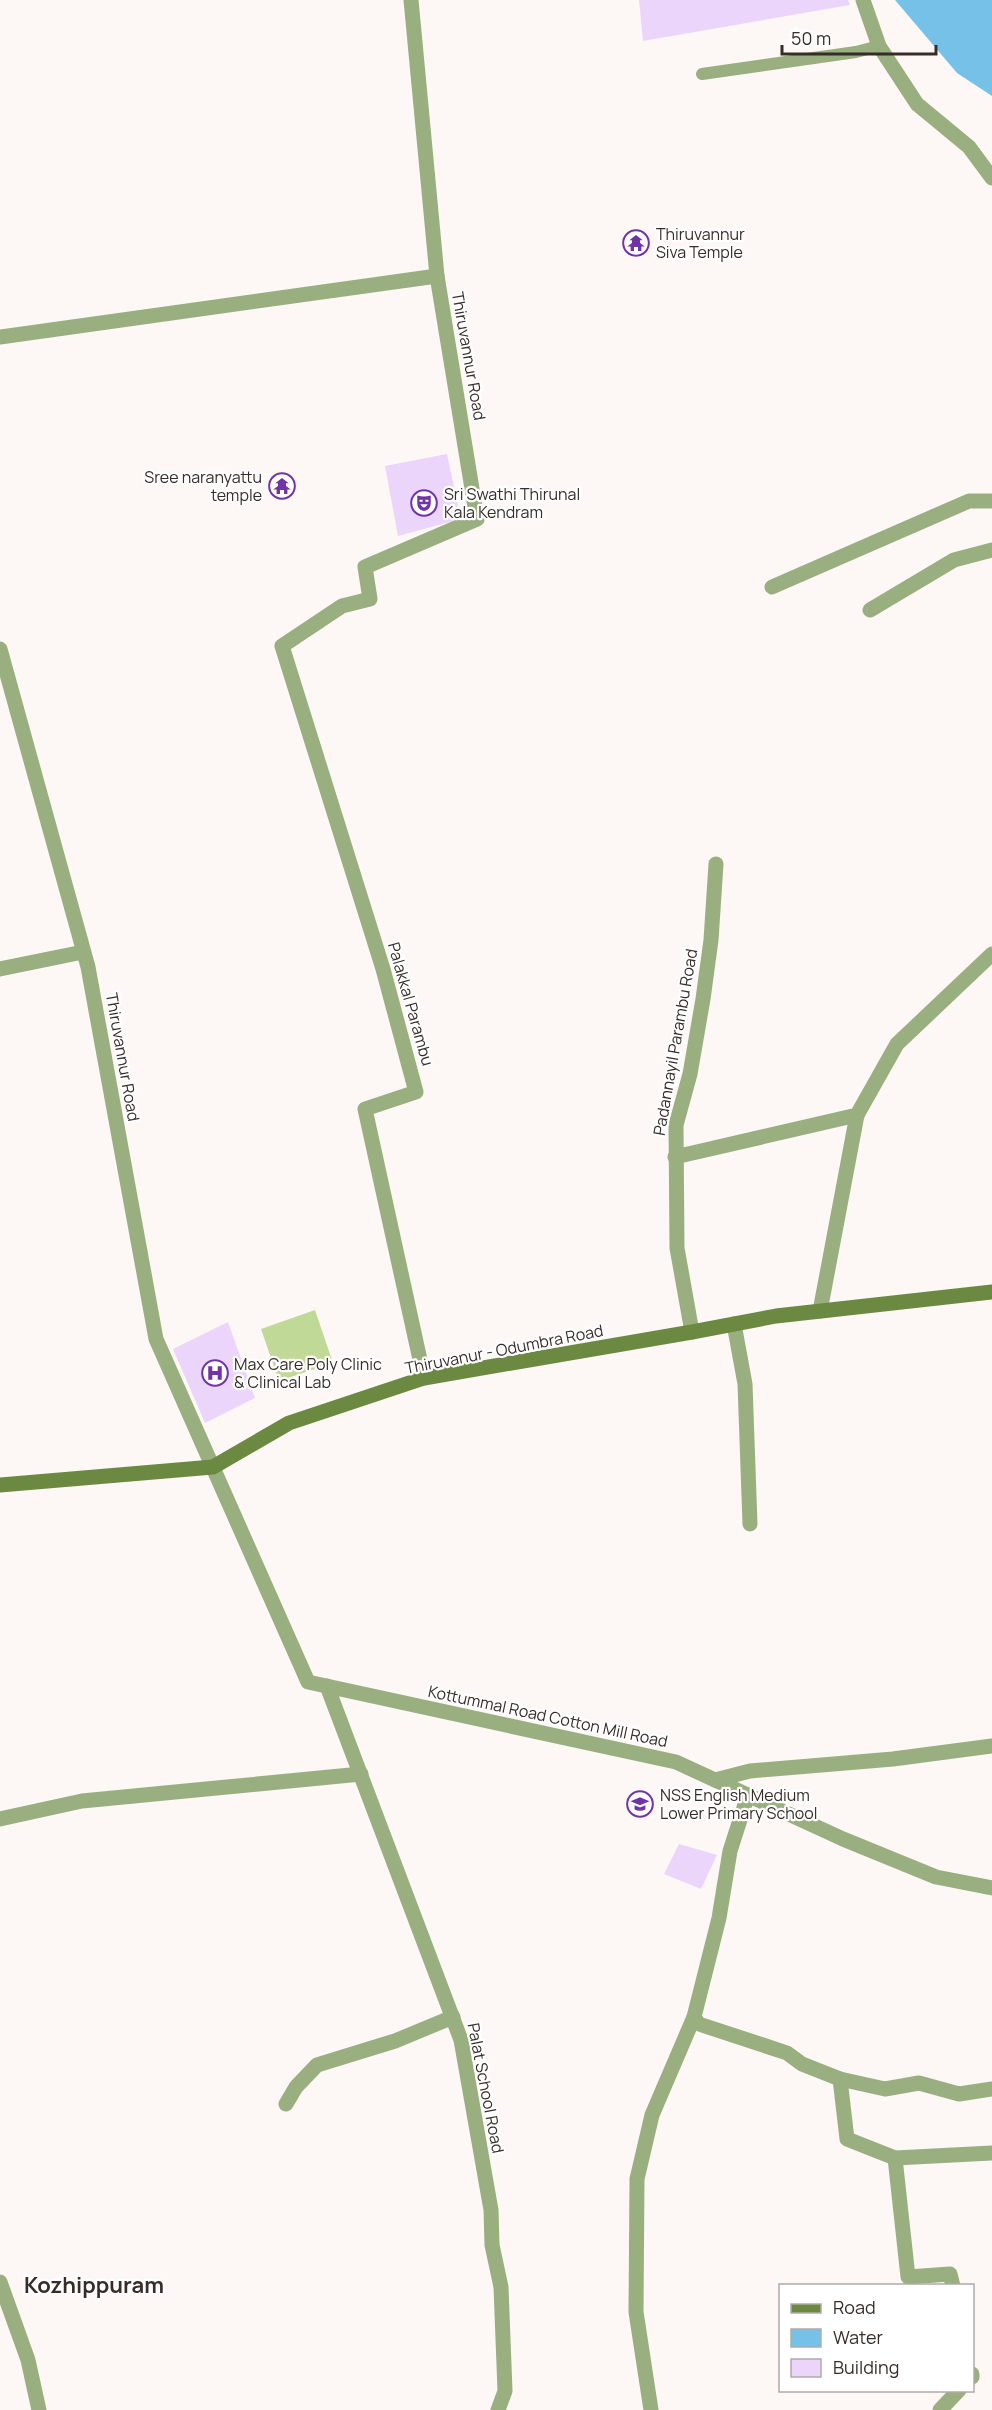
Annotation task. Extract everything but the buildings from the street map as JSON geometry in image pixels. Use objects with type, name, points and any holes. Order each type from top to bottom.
[{"type":"main road","name":"Thiruvanur - Odumbra Road","points":[[0,1485],[213,1467],[290,1424],[424,1378],[776,1316],[992,1292]]},
{"type":"street","points":[[411,0],[437,276]]},
{"type":"street","points":[[863,0],[879,46],[917,104],[969,147],[992,178]]},
{"type":"street","name":"Thiruvannur Road","points":[[0,338],[437,276],[477,519],[365,567],[370,599],[342,606],[282,646]]},
{"type":"street","points":[[772,587],[969,501],[992,501]]},
{"type":"street","points":[[870,610],[954,560],[992,550]]},
{"type":"street","name":"Palakkal Parambu","points":[[282,646],[383,969],[416,1092],[365,1108],[424,1378]]},
{"type":"street","name":"Thiruvannur Road","points":[[0,649],[92,986],[156,1340],[213,1467]]},
{"type":"street","name":"Padannayil Parambu Road","points":[[692,1332],[677,1248],[676,1125],[690,1074],[703,999],[711,940],[716,864]]},
{"type":"street","points":[[0,969],[83,952]]},
{"type":"street","points":[[820,1311],[857,1115],[897,1044],[992,954]]},
{"type":"street","points":[[675,1157],[857,1115]]},
{"type":"street","points":[[734,1324],[745,1384],[750,1524]]},
{"type":"street","name":"Kottummal Road Cotton Mill Road","points":[[213,1467],[308,1682],[676,1762],[843,1839],[936,1877],[992,1888]]},
{"type":"street","name":"Palat School Road","points":[[327,1686],[461,2040],[491,2210],[492,2245],[501,2287],[505,2391],[498,2410]]},
{"type":"street","points":[[715,1780],[750,1771],[892,1759],[992,1746]]},
{"type":"street","points":[[0,1819],[82,1801],[361,1774]]},
{"type":"street","points":[[651,2410],[636,2312],[637,2179],[652,2115],[694,2017],[719,1918],[730,1851],[748,1795]]},
{"type":"street","points":[[286,2104],[297,2087],[317,2065],[395,2041],[453,2017]]},
{"type":"street","points":[[694,2017],[699,2024],[787,2053],[802,2064],[840,2079],[885,2089],[919,2084],[959,2094],[992,2089]]},
{"type":"street","points":[[840,2079],[847,2139],[894,2158],[992,2153]]},
{"type":"street","points":[[894,2158],[908,2277],[950,2274],[952,2284]]},
{"type":"street","points":[[0,2282],[28,2360],[39,2410]]},
{"type":"street","points":[[940,2410],[958,2392]]},
{"type":"lane","points":[[702,74],[856,52],[879,46]]},
{"type":"green space","points":[[315,1310],[333,1363],[279,1381],[261,1329]]},
{"type":"water","points":[[895,0],[992,0],[992,96],[957,73]]},
{"type":"place","name":"Thiruvannur Siva Temple","points":[[636,243]]},
{"type":"place","name":"Sree naranyattu temple","points":[[282,486]]},
{"type":"place","name":"Sri Swathi Thirunal Kala Kendram","points":[[424,503]]},
{"type":"place","name":"Max Care Poly Clinic & Clinical Lab","points":[[215,1373]]},
{"type":"place","name":"NSS English Medium Lower Primary School","points":[[640,1804]]},
{"type":"district","name":"Kozhippuram","points":[[94,2285]]}]
